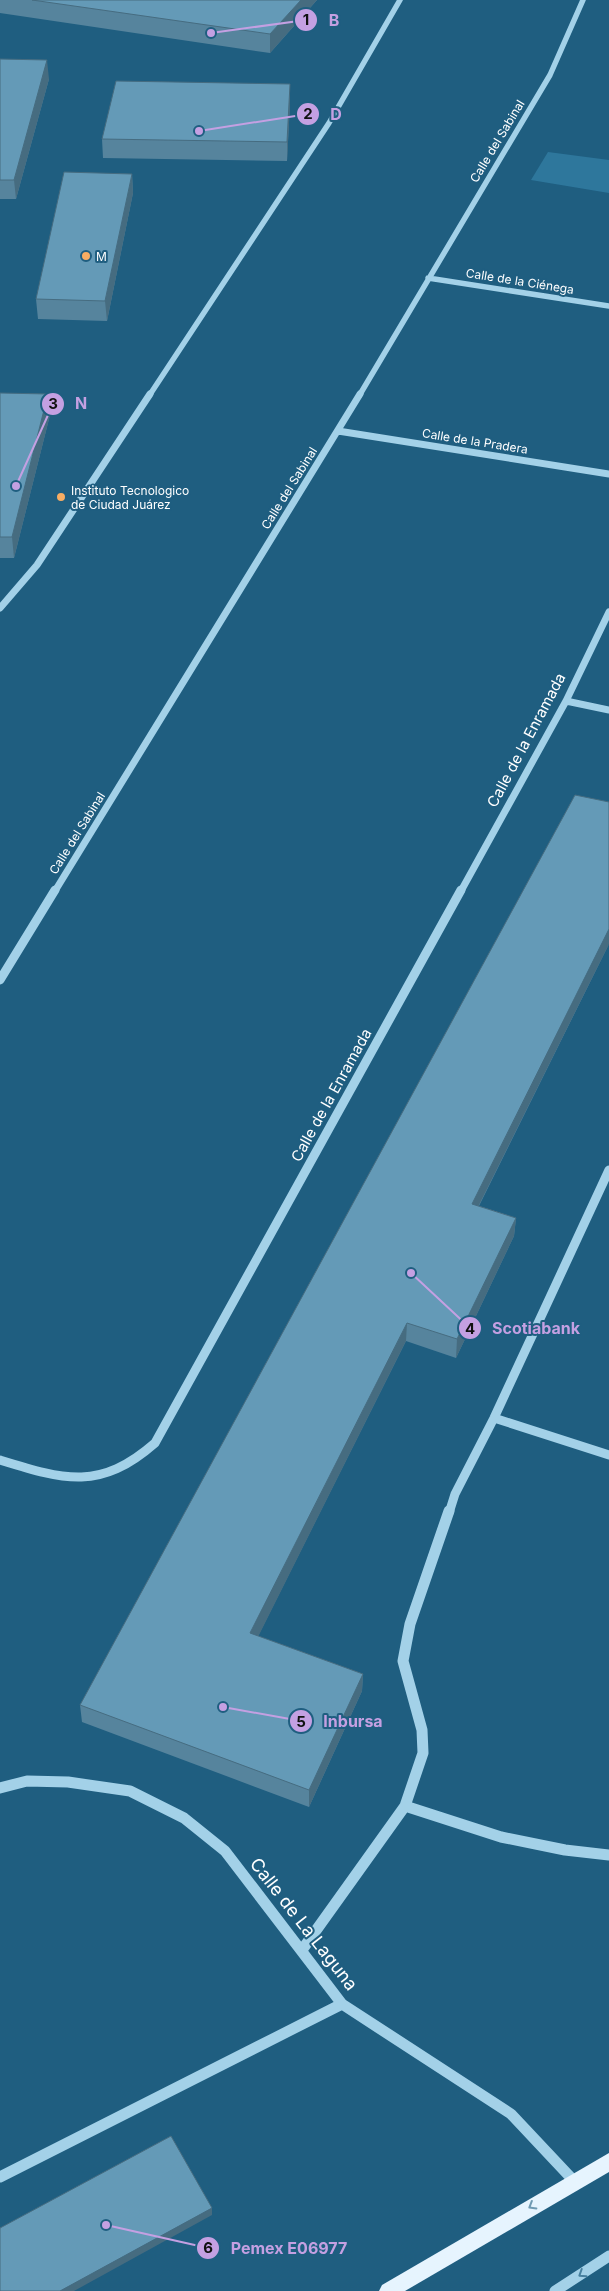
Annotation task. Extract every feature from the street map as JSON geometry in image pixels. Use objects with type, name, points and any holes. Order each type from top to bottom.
[{"type":"main road","points":[[388,2291],[609,2162]]},
{"type":"street","points":[[0,608],[38,565],[324,132],[400,0]]},
{"type":"street","name":"Calle del Sabinal","points":[[0,980],[338,431],[550,75],[583,0]]},
{"type":"street","name":"Calle de la Ciénega","points":[[428,278],[609,306]]},
{"type":"street","name":"Calle de la Pradera","points":[[338,431],[609,474]]},
{"type":"street","name":"Calle de la Enramada","points":[[0,1460],[50,1476],[85,1478],[106,1473],[129,1464],[155,1443],[566,701],[609,612]]},
{"type":"street","points":[[566,701],[609,710]]},
{"type":"street","points":[[302,1950],[405,1806],[423,1753],[422,1730],[403,1661],[410,1624],[455,1494],[494,1418],[608,1175]]},
{"type":"street","points":[[494,1418],[609,1455]]},
{"type":"street","name":"Calle de La Laguna","points":[[0,1788],[27,1781],[68,1782],[130,1791],[184,1818],[225,1851],[342,2004],[511,2114],[574,2181]]},
{"type":"street","points":[[405,1806],[502,1837],[565,1850],[609,1855]]},
{"type":"street","points":[[0,2177],[342,2004]]},
{"type":"street","points":[[555,2291],[609,2256]]},
{"type":"shaded area","points":[[548,152],[609,160],[609,193],[531,180]]},
{"type":"building","points":[[32,0],[301,0],[270,34]]},
{"type":"building","points":[[0,59],[47,60],[14,180],[0,180]]},
{"type":"building","points":[[116,81],[290,84],[287,142],[102,139]]},
{"type":"building","name":"M","points":[[64,172],[132,174],[105,301],[36,299]]},
{"type":"building","points":[[0,393],[48,394],[12,537],[0,537]]},
{"type":"building","points":[[575,795],[609,802],[609,929],[472,1204],[516,1218],[457,1339],[407,1323],[250,1633],[363,1674],[309,1790],[80,1705]]},
{"type":"building","points":[[171,2136],[212,2208],[60,2291],[0,2291],[0,2228]]},
{"type":"place","name":"B","points":[[211,33]]},
{"type":"place","name":"D","points":[[199,131]]},
{"type":"place","name":"M","points":[[86,256]]},
{"type":"place","name":"N","points":[[16,486]]},
{"type":"place","name":"Instituto Tecnologico de Ciudad Juárez","points":[[61,497]]},
{"type":"place","name":"Scotiabank","points":[[411,1273]]},
{"type":"place","name":"Inbursa","points":[[223,1707]]},
{"type":"place","name":"Pemex E06977","points":[[106,2225]]}]
